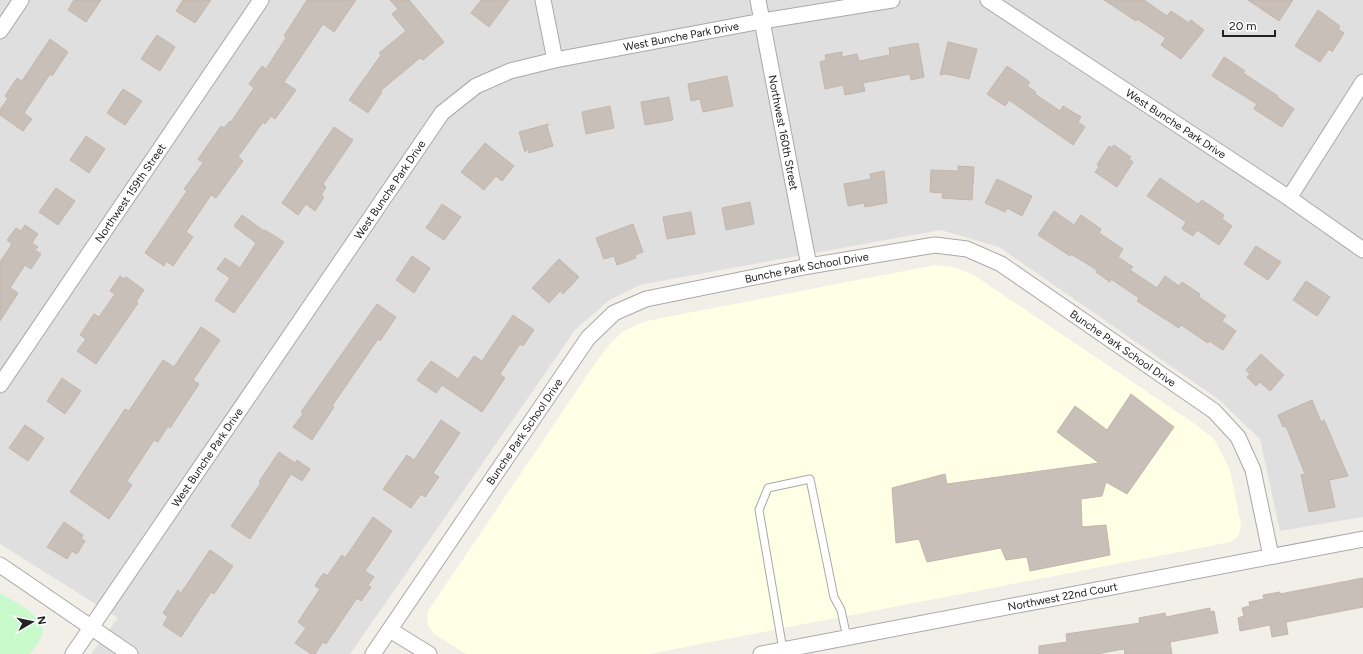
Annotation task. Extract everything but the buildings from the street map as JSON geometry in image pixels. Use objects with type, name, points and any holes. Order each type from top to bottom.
[{"type":"street","points":[[0,31],[21,0]]},
{"type":"street","name":"Northwest 159th Street","points":[[0,385],[261,0]]},
{"type":"street","points":[[543,0],[554,60]]},
{"type":"street","name":"Northwest 160th Street","points":[[758,0],[809,266]]},
{"type":"street","name":"West Bunche Park Drive","points":[[73,654],[442,113],[476,86],[510,70],[554,60],[762,21],[892,0]]},
{"type":"street","name":"West Bunche Park Drive","points":[[988,0],[1289,198],[1363,250]]},
{"type":"street","points":[[1289,198],[1363,82]]},
{"type":"street","name":"Bunche Park School Drive","points":[[373,654],[588,338],[614,313],[646,299],[809,266],[935,245],[967,249],[1001,264],[1214,411],[1238,437],[1253,470],[1271,556]]},
{"type":"street","name":"Northwest 22nd Court","points":[[761,654],[1363,539]]},
{"type":"street","points":[[0,565],[130,654]]},
{"type":"street","points":[[390,630],[429,654]]},
{"type":"lane","points":[[783,650],[759,510],[768,488],[810,479],[834,597],[841,610],[847,638]]},
{"type":"shaded area","points":[[0,0],[1363,0],[1363,517],[1280,531],[1260,439],[1218,399],[999,247],[941,230],[639,285],[608,301],[575,330],[350,654],[91,654],[118,618],[0,544]]},
{"type":"shaded area","points":[[935,265],[953,267],[972,274],[1195,424],[1214,439],[1230,470],[1241,525],[1239,535],[1231,542],[649,654],[466,654],[434,634],[427,624],[428,611],[594,365],[610,344],[622,332],[646,321]]},
{"type":"green space","points":[[0,593],[28,610],[40,622],[42,635],[30,654],[0,654]]}]
